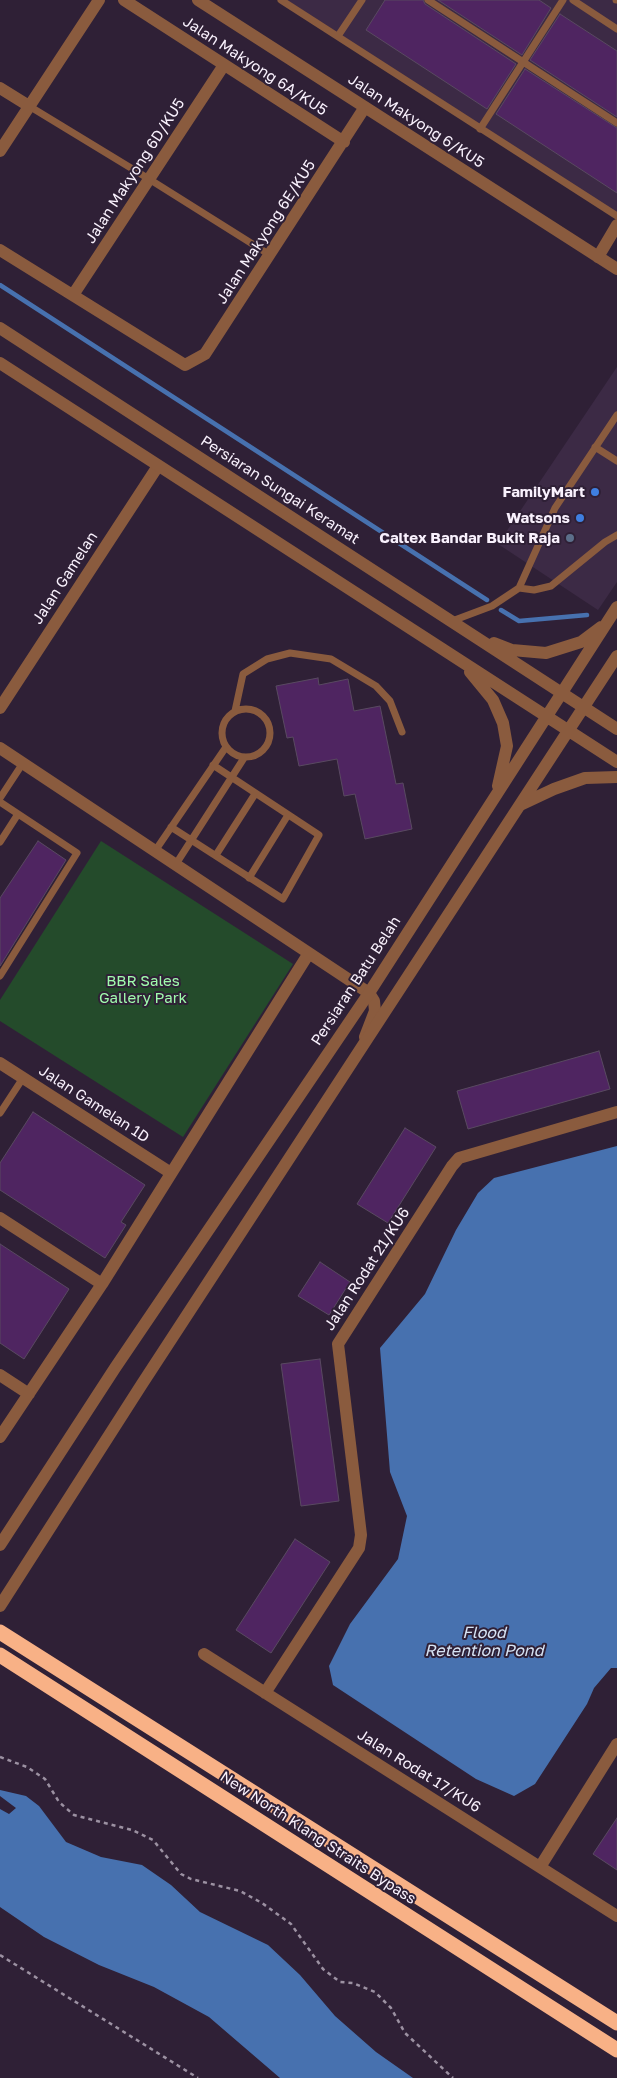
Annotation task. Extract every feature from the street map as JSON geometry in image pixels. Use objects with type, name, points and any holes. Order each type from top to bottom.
[{"type":"highway","name":"New North Klang Straits Bypass","points":[[0,1632],[617,2023]]},
{"type":"highway","name":"New North Klang Straits Bypass","points":[[0,1655],[617,2050]]},
{"type":"street","points":[[0,150],[99,0]]},
{"type":"street","name":"Jalan Makyong 6A/KU5","points":[[124,0],[344,142]]},
{"type":"street","name":"Jalan Makyong 6/KU5","points":[[198,0],[617,269]]},
{"type":"street","name":"Jalan Makyong 6D/KU5","points":[[73,295],[224,65]]},
{"type":"street","points":[[0,88],[29,106]]},
{"type":"street","name":"Jalan Makyong 6E/KU5","points":[[73,295],[185,365],[205,354],[365,107]]},
{"type":"street","points":[[598,257],[617,225]]},
{"type":"street","points":[[0,250],[73,295]]},
{"type":"street","name":"Persiaran Sungai Keramat","points":[[0,328],[617,729]]},
{"type":"street","points":[[0,363],[617,762]]},
{"type":"street","name":"Jalan Gamelan","points":[[0,708],[158,466]]},
{"type":"street","name":"Persiaran Batu Belah","points":[[0,1545],[115,1368],[369,993],[617,607]]},
{"type":"street","points":[[475,637],[512,650],[546,653],[581,642],[608,621]]},
{"type":"street","points":[[0,1606],[142,1384],[617,656]]},
{"type":"street","points":[[461,661],[494,700],[503,722],[507,746],[496,796]]},
{"type":"street","points":[[0,748],[369,993],[374,1001],[375,1011],[359,1050]]},
{"type":"street","points":[[519,806],[554,789],[585,778],[617,777]]},
{"type":"street","points":[[0,1437],[102,1284],[309,953]]},
{"type":"street","name":"Jalan Gamelan 1D","points":[[0,1063],[171,1173]]},
{"type":"street","name":"Jalan Rodat 21/KU6","points":[[265,1693],[360,1548],[361,1535],[338,1344],[452,1166],[459,1158],[617,1112]]},
{"type":"street","points":[[0,1218],[102,1284]]},
{"type":"street","points":[[0,1375],[29,1394]]},
{"type":"street","name":"Jalan Rodat 17/KU6","points":[[204,1654],[617,1916]]},
{"type":"street","points":[[540,1867],[617,1744]]},
{"type":"lane","points":[[281,0],[617,216]]},
{"type":"lane","points":[[338,36],[362,0]]},
{"type":"lane","points":[[428,0],[617,123]]},
{"type":"lane","points":[[480,129],[563,0]]},
{"type":"lane","points":[[573,0],[617,29]]},
{"type":"lane","points":[[29,106],[150,179],[270,255]]},
{"type":"lane","points":[[452,622],[492,606],[519,588],[555,508],[616,418]]},
{"type":"lane","points":[[595,447],[617,461]]},
{"type":"lane","points":[[519,588],[534,590],[552,586],[605,542],[617,535]]},
{"type":"lane","points":[[235,711],[243,674],[267,659],[290,653],[331,659],[376,686],[390,701],[402,732]]},
{"type":"lane","points":[[251,709],[265,718],[270,733],[265,748],[252,757],[244,758],[236,756],[226,747],[222,740],[223,723],[228,716],[235,711],[251,709]]},
{"type":"lane","points":[[155,851],[226,747]]},
{"type":"lane","points":[[176,864],[244,758]]},
{"type":"lane","points":[[0,976],[77,853],[0,800],[23,763]]},
{"type":"lane","points":[[171,827],[283,899],[319,835],[213,765]]},
{"type":"lane","points":[[216,855],[255,794]]},
{"type":"lane","points":[[0,842],[18,814]]},
{"type":"lane","points":[[249,878],[288,815]]},
{"type":"lane","points":[[0,1113],[23,1078]]},
{"type":"path","points":[[0,1757],[27,1768],[45,1780],[59,1802],[74,1815],[132,1830],[153,1840],[181,1874],[191,1880],[240,1891],[262,1903],[291,1924],[323,1969],[340,1982],[353,1984],[375,1992],[391,2008],[405,2033],[453,2078]]},
{"type":"path","points":[[0,1955],[198,2078]]},
{"type":"shaded area","points":[[287,0],[617,0],[617,213]]},
{"type":"shaded area","points":[[617,367],[617,582],[598,610],[498,544]]},
{"type":"green space","name":"BBR Sales Gallery Park","points":[[101,841],[293,964],[183,1137],[0,1021],[0,1000]]},
{"type":"water","name":"Flood Retention Pond","points":[[617,1146],[617,1668],[611,1668],[594,1688],[587,1704],[535,1784],[514,1796],[476,1779],[333,1685],[329,1666],[350,1624],[398,1559],[407,1516],[390,1472],[380,1348],[425,1294],[456,1230],[478,1193],[494,1178]]},
{"type":"water","points":[[0,1790],[26,1796],[39,1806],[66,1842],[101,1857],[142,1865],[171,1885],[200,1912],[268,1945],[300,1975],[335,2016],[376,2052],[413,2078],[280,2078],[209,2017],[154,1987],[99,1965],[44,1937],[0,1907],[0,1809],[9,1814],[16,1808],[0,1796]]},
{"type":"building","points":[[385,0],[423,0],[425,4],[516,64],[487,109],[366,30]]},
{"type":"building","points":[[438,0],[539,0],[551,8],[522,55]]},
{"type":"building","points":[[560,14],[617,51],[617,117],[530,60]]},
{"type":"building","points":[[525,69],[617,128],[617,193],[496,114]]},
{"type":"building","points":[[318,678],[319,685],[348,679],[354,711],[380,706],[396,784],[403,783],[412,829],[365,839],[355,794],[344,796],[337,759],[299,766],[293,737],[287,738],[276,686]]},
{"type":"building","points":[[38,841],[66,860],[0,966],[0,898]]},
{"type":"building","points":[[599,1051],[610,1089],[468,1129],[457,1091]]},
{"type":"building","points":[[33,1112],[145,1185],[121,1222],[126,1225],[105,1258],[0,1190],[0,1163]]},
{"type":"building","points":[[405,1128],[436,1147],[388,1223],[357,1204]]},
{"type":"building","points":[[0,1244],[69,1289],[24,1359],[0,1343]]},
{"type":"building","points":[[320,1262],[350,1282],[329,1315],[298,1296]]},
{"type":"building","points":[[320,1359],[339,1501],[301,1506],[281,1364]]},
{"type":"building","points":[[295,1539],[330,1562],[271,1653],[236,1630]]},
{"type":"building","points":[[617,1818],[617,1870],[593,1854]]},
{"type":"waterway","points":[[0,285],[487,600]]},
{"type":"waterway","points":[[501,610],[519,621],[587,615]]},
{"type":"place","name":"FamilyMart","points":[[595,492]]},
{"type":"place","name":"Watsons","points":[[580,518]]},
{"type":"place","name":"Caltex Bandar Bukit Raja","points":[[570,538]]}]
